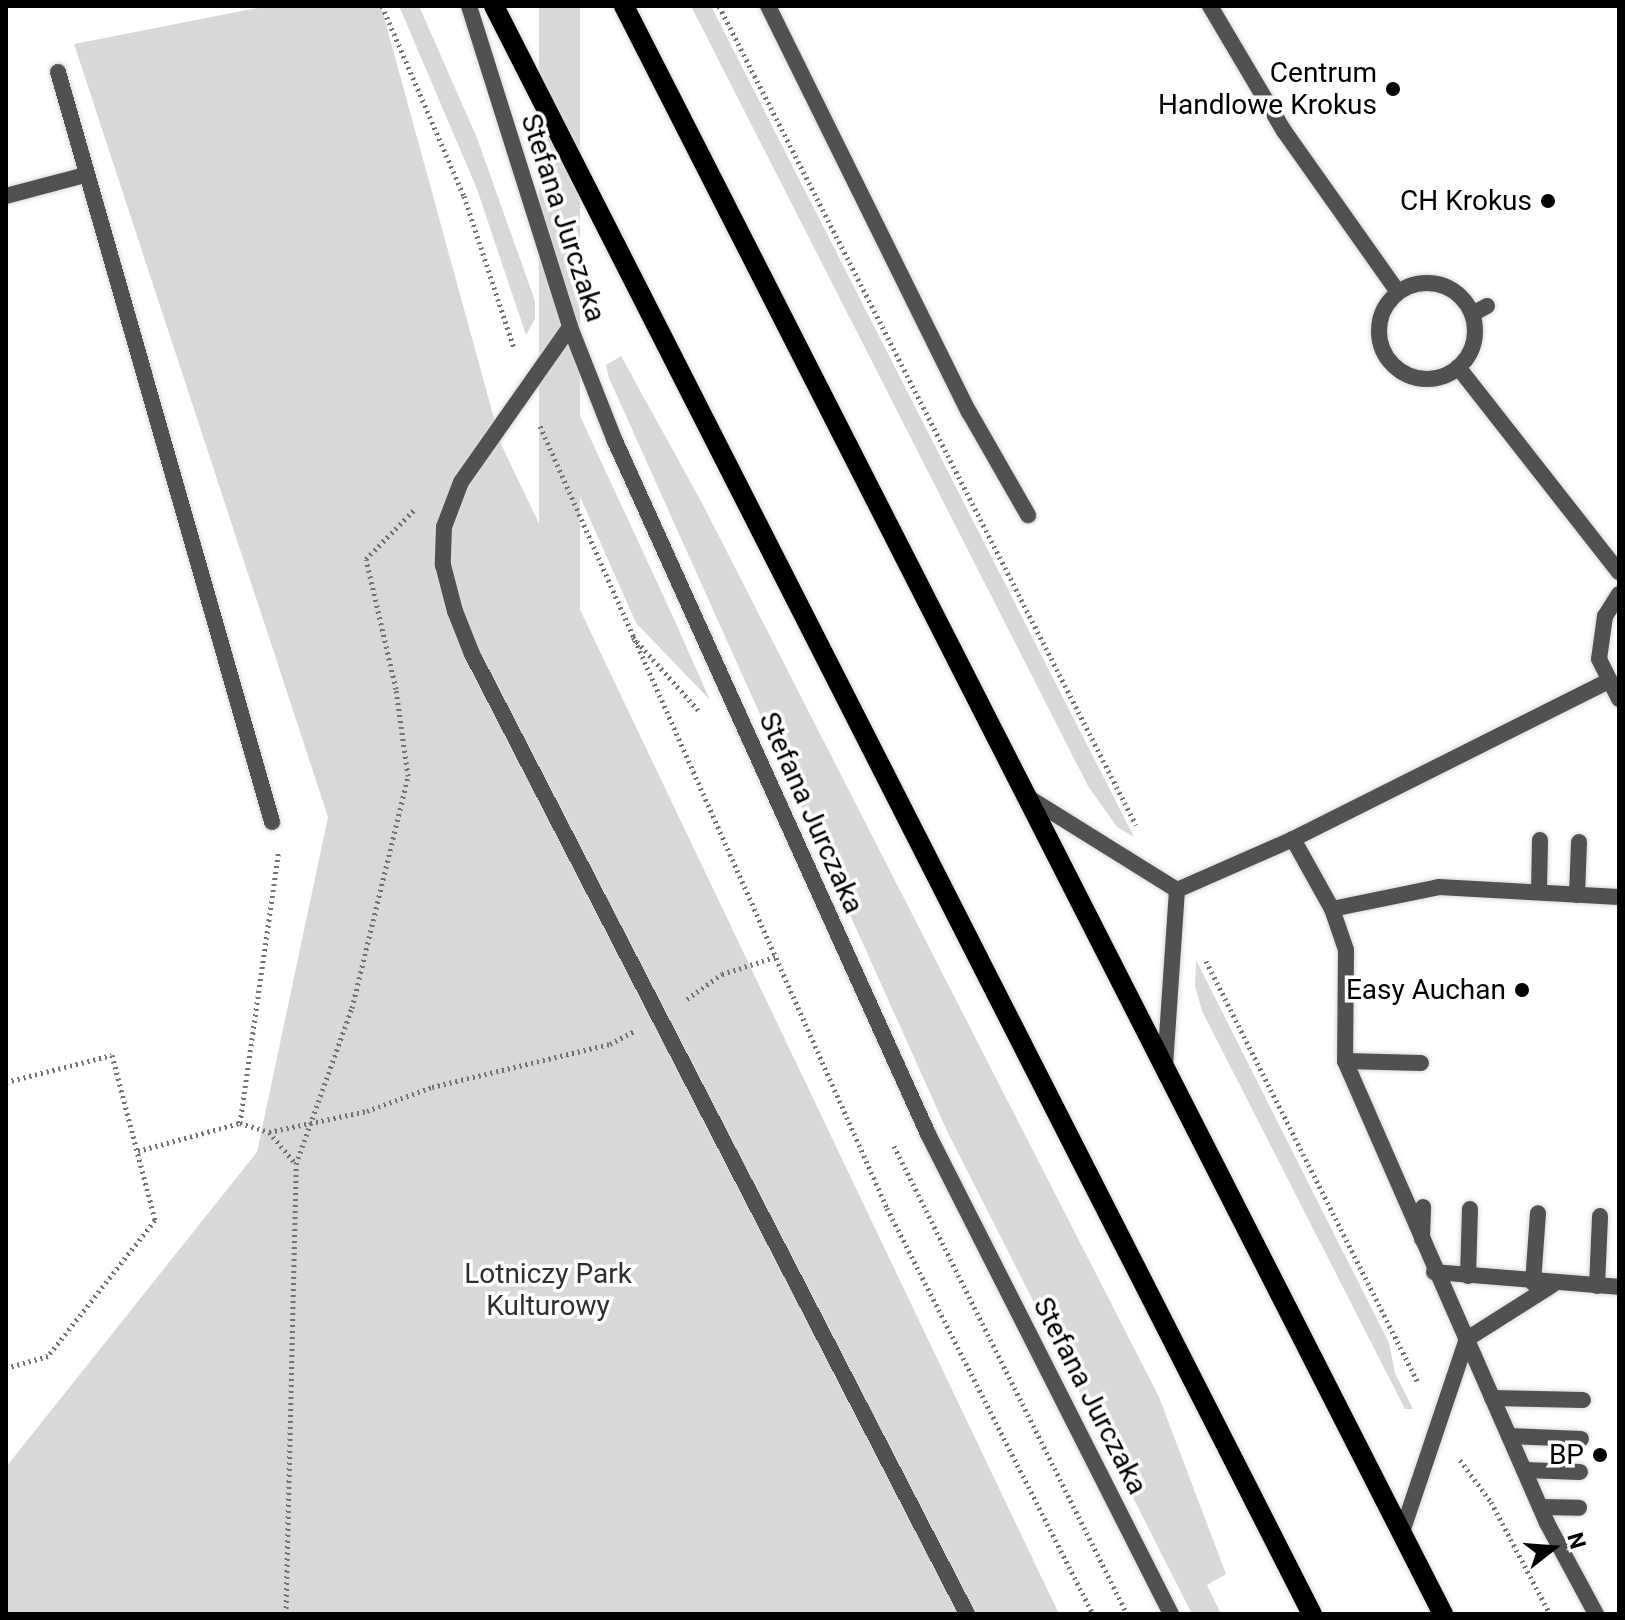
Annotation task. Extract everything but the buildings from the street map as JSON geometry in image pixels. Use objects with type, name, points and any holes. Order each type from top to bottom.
[{"type":"main road","points":[[494,6],[1312,1614]]},
{"type":"main road","points":[[624,6],[1443,1614]]},
{"type":"street","name":"Stefana Jurczaka","points":[[469,6],[570,327],[615,441],[928,1134],[1171,1614]]},
{"type":"street","points":[[768,6],[983,440],[1028,515]]},
{"type":"street","points":[[1210,6],[1284,131],[1398,292]]},
{"type":"street","points":[[58,72],[272,822]]},
{"type":"street","points":[[6,196],[85,175]]},
{"type":"street","points":[[1422,283],[1446,286],[1480,310],[1474,341],[1458,367],[1439,377],[1417,378],[1388,358],[1379,324],[1398,292],[1422,283]]},
{"type":"street","points":[[570,327],[461,482],[444,527],[443,565],[455,611],[472,654],[662,1017],[967,1614]]},
{"type":"street","points":[[1458,367],[1619,572]]},
{"type":"street","points":[[1619,594],[1605,616],[1600,638],[1607,682],[1619,699]]},
{"type":"street","points":[[1177,890],[1293,839],[1607,682]]},
{"type":"street","points":[[1026,796],[1177,890]]},
{"type":"street","points":[[1293,839],[1332,909],[1346,950],[1345,1061],[1422,1245],[1467,1339],[1547,1523],[1596,1614]]},
{"type":"street","points":[[1539,892],[1540,840]]},
{"type":"street","points":[[1577,895],[1579,842]]},
{"type":"street","points":[[1332,909],[1439,887],[1619,897]]},
{"type":"street","points":[[1165,1069],[1177,890]]},
{"type":"street","points":[[1345,1061],[1421,1063]]},
{"type":"street","points":[[1422,1245],[1423,1207]]},
{"type":"street","points":[[1468,1276],[1470,1209]]},
{"type":"street","points":[[1533,1283],[1538,1213]]},
{"type":"street","points":[[1597,1286],[1600,1216]]},
{"type":"street","points":[[1434,1272],[1552,1285],[1619,1287]]},
{"type":"street","points":[[1402,1532],[1467,1339],[1552,1285]]},
{"type":"street","points":[[1492,1398],[1583,1400]]},
{"type":"street","points":[[1509,1436],[1581,1439]]},
{"type":"street","points":[[1524,1470],[1580,1472]]},
{"type":"street","points":[[1540,1507],[1579,1508]]},
{"type":"path","points":[[382,6],[464,196],[549,456],[887,1208],[1093,1614]]},
{"type":"path","points":[[719,6],[1140,833]]},
{"type":"path","points":[[286,1614],[296,1164],[352,1008],[408,776],[396,689],[366,559],[408,513],[461,482]]},
{"type":"path","points":[[628,631],[702,719]]},
{"type":"path","points":[[240,1123],[280,853],[272,822]]},
{"type":"path","points":[[1205,946],[1206,961],[1404,1347],[1419,1387]]},
{"type":"path","points":[[138,1151],[240,1123],[269,1132],[610,1044],[662,1017],[722,974],[775,957]]},
{"type":"path","points":[[6,1082],[112,1055],[155,1220],[48,1356],[6,1368]]},
{"type":"path","points":[[269,1132],[296,1164]]},
{"type":"path","points":[[1453,1451],[1491,1502],[1550,1614]]},
{"type":"green space","name":"Lotniczy Park Kulturowy","points":[[268,6],[381,6],[501,444],[1059,1614],[6,1614],[6,1467],[257,1152],[328,817],[74,44]]},
{"type":"green space","points":[[399,6],[419,6],[477,138],[535,301],[535,319],[526,335],[477,189]]},
{"type":"green space","points":[[539,6],[580,6],[580,1614],[539,1614]]},
{"type":"green space","points":[[691,6],[711,6],[1134,837],[1117,827],[1088,786]]},
{"type":"green space","points":[[621,356],[702,503],[1159,1397],[1226,1574],[1207,1585],[1221,1614],[1192,1614],[948,1133],[609,378],[606,365]]},
{"type":"green space","points":[[574,403],[710,700],[636,623],[549,427]]},
{"type":"green space","points":[[1196,960],[1389,1343],[1395,1373],[1413,1409],[1405,1409],[1202,1011],[1195,986]]},
{"type":"place","name":"Centrum Handlowe Krokus","points":[[1393,89]]},
{"type":"place","name":"CH Krokus","points":[[1548,201]]},
{"type":"place","name":"Easy Auchan","points":[[1522,990]]},
{"type":"place","name":"BP","points":[[1600,1455]]}]
